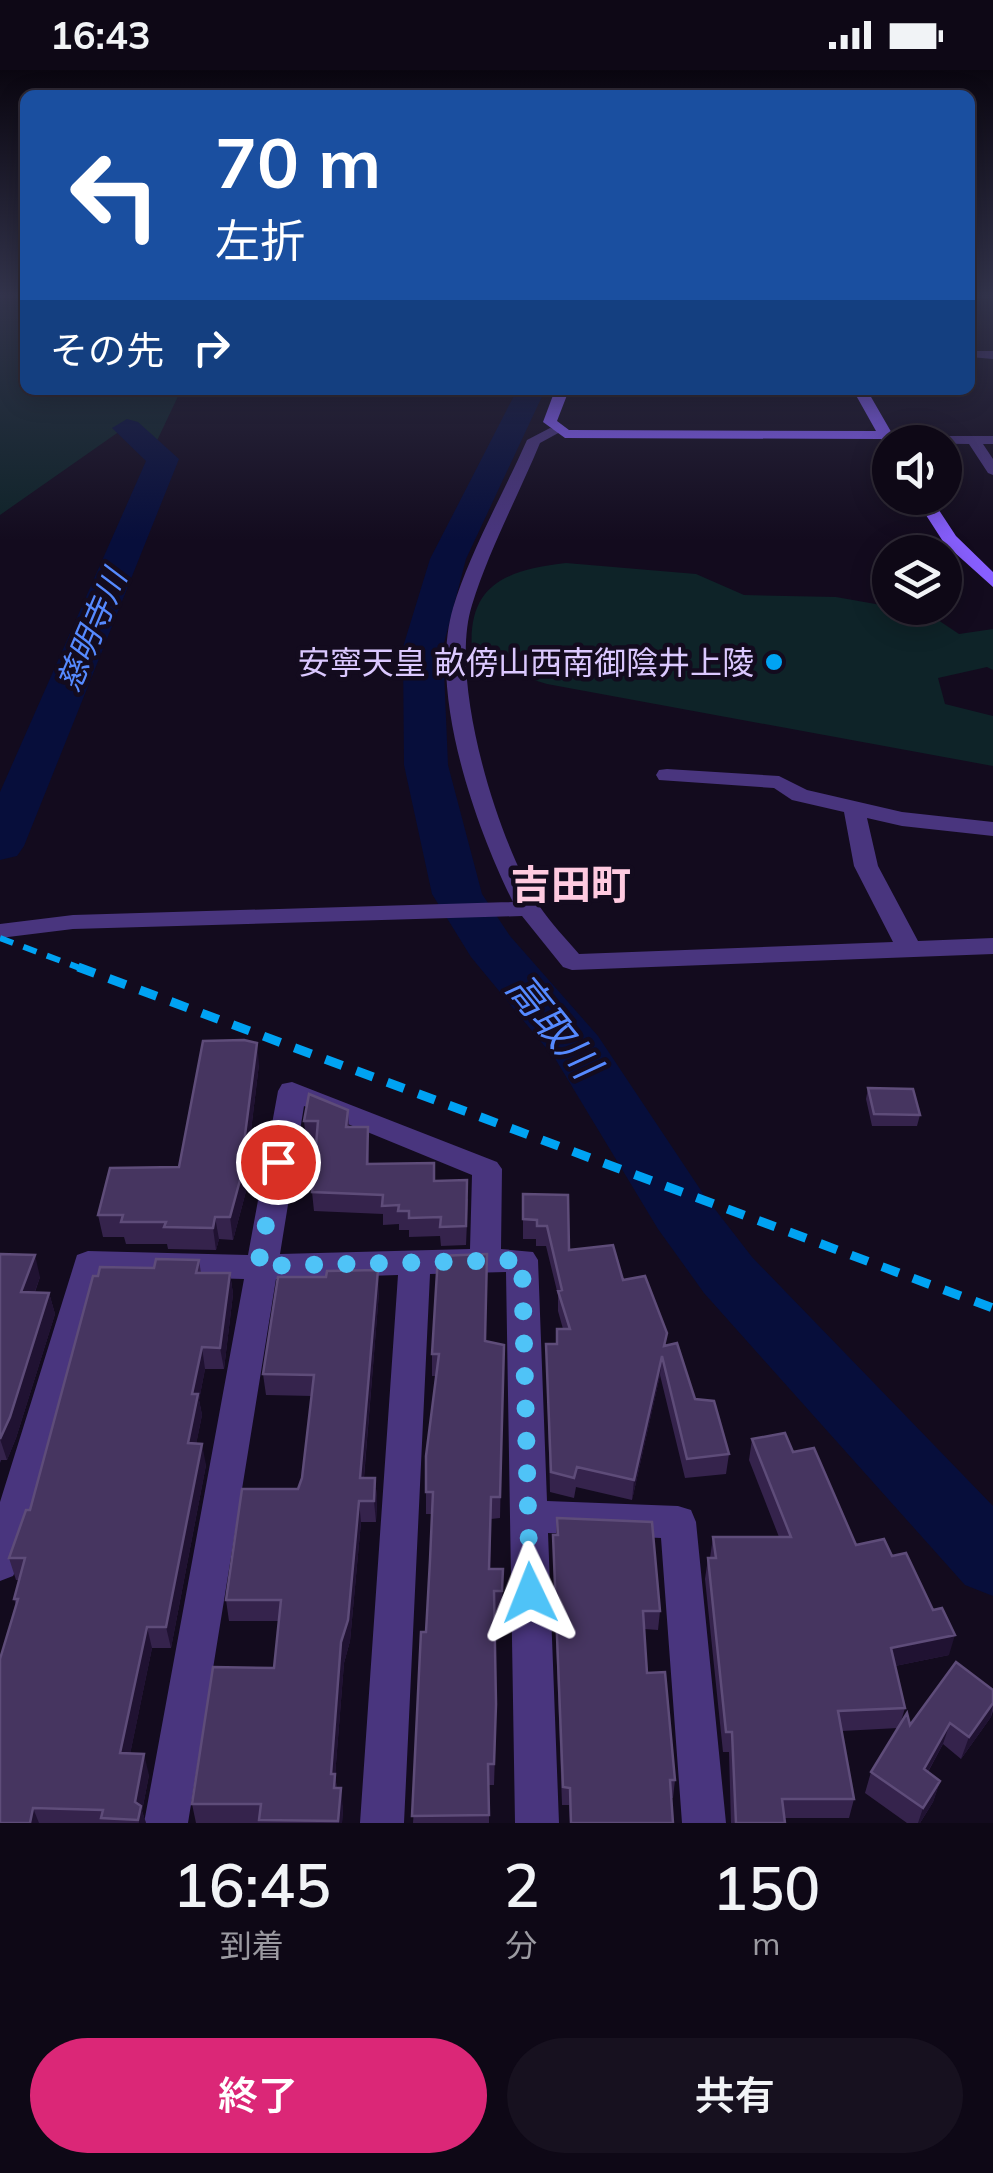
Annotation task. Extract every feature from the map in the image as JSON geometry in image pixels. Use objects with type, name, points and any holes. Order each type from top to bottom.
[{"type":"main road","points":[[560,395],[550,422],[555,431],[590,436],[872,439]]},
{"type":"main road","points":[[863,395],[880,425]]},
{"type":"main road","points":[[934,515],[950,539],[993,582]]},
{"type":"street","points":[[555,431],[539,436],[531,446],[462,607],[456,640],[470,760],[520,909],[572,962],[993,946]]},
{"type":"street","points":[[962,441],[993,440]]},
{"type":"street","points":[[974,441],[993,469]]},
{"type":"street","points":[[667,775],[779,782],[800,796],[902,819],[993,829]]},
{"type":"street","points":[[854,806],[866,866],[910,950]]},
{"type":"street","points":[[0,931],[73,922],[520,909]]},
{"type":"street","points":[[166,1823],[258,1266],[292,1091],[487,1169],[485,1261]]},
{"type":"street","points":[[0,1564],[88,1264],[258,1266],[522,1260],[538,1823]]},
{"type":"street","points":[[382,1823],[416,1262]]},
{"type":"street","points":[[527,1516],[678,1522],[704,1823]]},
{"type":"green space","points":[[0,376],[20,376],[20,395],[179,395],[154,447],[130,424],[0,515]]},
{"type":"green space","points":[[566,563],[696,574],[744,595],[836,597],[872,603],[872,625],[946,625],[959,634],[993,629],[993,670],[987,667],[938,678],[945,704],[993,716],[993,766],[547,684],[494,668],[472,651],[476,610],[495,584],[526,570]]},
{"type":"building","points":[[203,1041],[257,1043],[242,1158],[246,1158],[230,1217],[215,1217],[213,1228],[164,1227],[166,1222],[121,1222],[123,1215],[98,1215],[110,1168],[179,1167]]},
{"type":"building","points":[[868,1088],[913,1089],[920,1115],[874,1114]]},
{"type":"building","points":[[309,1094],[348,1110],[346,1127],[368,1127],[367,1164],[434,1163],[434,1181],[467,1180],[466,1226],[440,1227],[441,1217],[409,1218],[409,1211],[398,1211],[399,1205],[382,1206],[383,1195],[312,1192],[318,1121],[304,1121]]},
{"type":"building","points":[[523,1194],[568,1195],[569,1250],[613,1245],[623,1280],[645,1276],[667,1333],[664,1346],[677,1343],[695,1399],[714,1401],[729,1454],[687,1459],[662,1356],[634,1480],[577,1467],[574,1478],[551,1472],[546,1344],[557,1344],[557,1329],[570,1329],[558,1291],[562,1290],[547,1226],[523,1219]]},
{"type":"building","points":[[0,1254],[35,1255],[21,1292],[49,1293],[0,1439]]},
{"type":"building","points":[[487,1254],[485,1341],[504,1345],[500,1497],[491,1497],[489,1569],[503,1569],[502,1591],[494,1591],[496,1704],[494,1764],[488,1764],[489,1815],[412,1816],[421,1632],[426,1632],[430,1560],[433,1492],[426,1492],[426,1456],[439,1354],[432,1354],[438,1256]]},
{"type":"building","points":[[156,1259],[199,1260],[196,1273],[230,1273],[220,1348],[202,1347],[192,1394],[198,1394],[188,1443],[202,1444],[166,1627],[147,1627],[120,1753],[144,1754],[135,1802],[141,1806],[138,1820],[101,1818],[103,1810],[33,1808],[30,1823],[0,1823],[0,1659],[18,1599],[14,1599],[25,1558],[9,1558],[26,1510],[30,1510],[93,1276],[98,1276],[100,1267],[154,1268]]},
{"type":"building","points":[[378,1270],[360,1478],[375,1478],[374,1501],[359,1501],[348,1620],[341,1642],[331,1774],[335,1774],[334,1788],[341,1788],[338,1821],[259,1820],[261,1804],[192,1804],[213,1667],[274,1668],[281,1600],[226,1600],[242,1489],[298,1489],[302,1478],[314,1375],[263,1374],[278,1277],[326,1277],[327,1271]]},
{"type":"building","points":[[785,1433],[793,1452],[814,1448],[856,1545],[884,1539],[892,1556],[906,1553],[933,1610],[942,1608],[955,1635],[891,1648],[905,1708],[838,1711],[854,1799],[782,1799],[785,1823],[736,1823],[732,1732],[726,1732],[708,1558],[716,1558],[713,1537],[791,1537],[752,1439]]},
{"type":"building","points":[[557,1518],[652,1522],[660,1611],[643,1611],[647,1673],[665,1672],[675,1780],[670,1780],[673,1823],[571,1823],[570,1788],[563,1787],[553,1535],[558,1535]]},
{"type":"building","points":[[956,1662],[993,1690],[993,1703],[969,1737],[950,1723],[924,1769],[940,1781],[923,1808],[871,1772],[907,1713],[910,1725]]},
{"type":"waterway","name":"高取川","points":[[529,395],[448,559],[432,603],[423,647],[426,765],[440,838],[457,894],[490,946],[578,1049],[681,1212],[728,1275],[993,1560]]},
{"type":"waterway","name":"慈明寺川","points":[[0,846],[163,459],[127,428]]},
{"type":"railway","points":[[0,938],[85,970]]},
{"type":"railway","points":[[78,967],[993,1308]]},
{"type":"place","name":"安寧天皇 畝傍山西南御陰井上陵","points":[[774,662]]},
{"type":"district","name":"吉田町","points":[[571,884]]},
{"type":"route","points":[[278,1162],[258,1266],[522,1260],[530,1593]]}]
